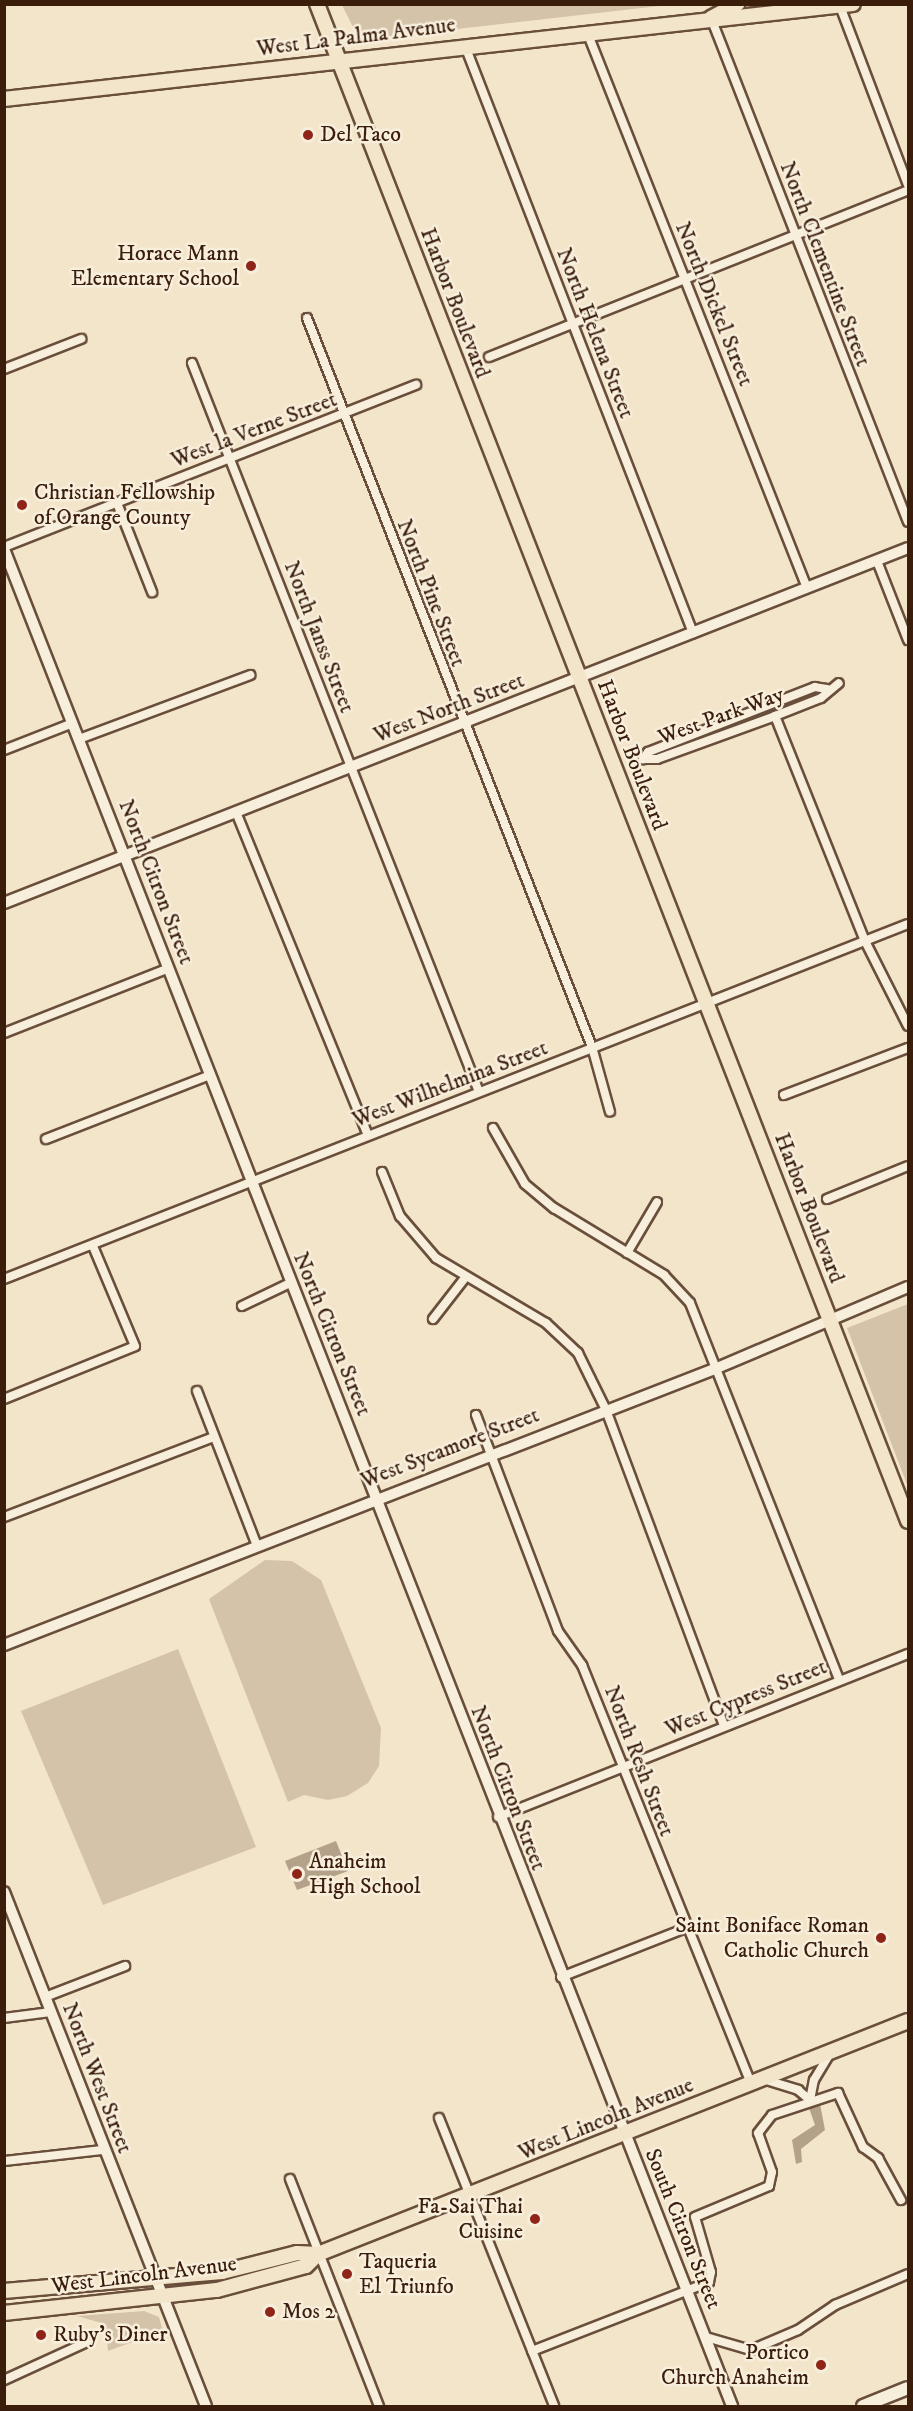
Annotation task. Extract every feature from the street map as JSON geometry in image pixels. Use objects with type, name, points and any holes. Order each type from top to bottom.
[{"type":"main road","name":"Harbor Boulevard","points":[[317,4],[909,1521]]},
{"type":"main road","name":"West La Palma Avenue","points":[[711,18],[737,4]]},
{"type":"main road","name":"West La Palma Avenue","points":[[4,99],[711,18],[729,21],[845,5]]},
{"type":"main road","name":"West Lincoln Avenue","points":[[4,2291],[222,2272],[297,2253],[318,2254],[909,2021]]},
{"type":"main road","name":"West Lincoln Avenue","points":[[4,2313],[162,2296],[259,2281],[306,2266],[318,2254]]},
{"type":"main road","points":[[863,2406],[909,2388]]},
{"type":"street","points":[[845,5],[849,35],[909,184]]},
{"type":"street","name":"North Clementine Street","points":[[711,18],[794,238],[909,522]]},
{"type":"street","name":"North Dickel Street","points":[[587,32],[807,588]]},
{"type":"street","name":"North Helena Street","points":[[465,46],[693,633]]},
{"type":"street","points":[[489,357],[794,238],[909,190]]},
{"type":"street","name":"North Pine Street","points":[[307,318],[342,414],[592,1047],[610,1112]]},
{"type":"street","points":[[4,369],[81,339]]},
{"type":"street","name":"North Janss Street","points":[[192,363],[479,1092]]},
{"type":"street","name":"West la Verne Street","points":[[4,548],[416,385]]},
{"type":"street","points":[[117,503],[152,592]]},
{"type":"street","name":"North Citron Street","points":[[4,548],[375,1496],[498,1817],[624,2133]]},
{"type":"street","name":"West North Street","points":[[4,903],[909,548]]},
{"type":"street","points":[[877,561],[909,640]]},
{"type":"street","points":[[79,739],[250,675]]},
{"type":"street","name":"West Park Way","points":[[827,689],[815,687],[648,752],[643,759],[657,759],[775,716],[821,698],[827,689],[839,683]]},
{"type":"street","points":[[775,716],[864,941],[909,1026]]},
{"type":"street","points":[[4,750],[73,723]]},
{"type":"street","points":[[236,812],[368,1135]]},
{"type":"street","name":"West Wilhelmina Street","points":[[4,1279],[909,924]]},
{"type":"street","points":[[4,1033],[168,968]]},
{"type":"street","points":[[784,1095],[909,1048]]},
{"type":"street","points":[[46,1139],[210,1075]]},
{"type":"street","points":[[493,1128],[525,1184],[554,1208],[664,1275],[690,1303],[839,1680]]},
{"type":"street","points":[[827,1199],[909,1166]]},
{"type":"street","points":[[382,1172],[413,1234],[464,1279],[546,1323],[578,1353],[606,1410],[724,1726]]},
{"type":"street","points":[[627,1253],[657,1202]]},
{"type":"street","points":[[4,1399],[135,1346],[93,1246]]},
{"type":"street","points":[[433,1319],[464,1279]]},
{"type":"street","points":[[242,1306],[290,1283]]},
{"type":"street","name":"West Sycamore Street","points":[[4,1645],[375,1496],[717,1368],[830,1318],[909,1287]]},
{"type":"street","points":[[197,1391],[256,1544]]},
{"type":"street","name":"North Resh Street","points":[[476,1415],[558,1631],[582,1665],[620,1767],[686,1928],[757,2081]]},
{"type":"street","points":[[4,1518],[213,1437]]},
{"type":"street","name":"West Cypress Street","points":[[498,1817],[909,1654]]},
{"type":"street","name":"North West Street","points":[[4,1892],[102,2150],[206,2406]]},
{"type":"street","points":[[561,1977],[686,1928]]},
{"type":"street","points":[[45,1997],[125,1966]]},
{"type":"street","points":[[4,2018],[51,2012]]},
{"type":"street","points":[[810,2100],[814,2080],[831,2052]]},
{"type":"street","points":[[757,2081],[798,2090],[810,2100]]},
{"type":"street","points":[[532,2351],[687,2291],[711,2277],[693,2226],[696,2214],[767,2188],[772,2172],[758,2138],[760,2126],[810,2100],[831,2092],[841,2095],[863,2147],[878,2157],[902,2200]]},
{"type":"street","points":[[439,2118],[554,2406]]},
{"type":"street","name":"South Citron Street","points":[[624,2133],[732,2406]]},
{"type":"street","points":[[4,2161],[102,2150]]},
{"type":"street","points":[[290,2179],[379,2406]]},
{"type":"street","points":[[706,2337],[751,2350],[798,2330],[835,2305],[909,2274]]},
{"type":"street","points":[[4,2380],[89,2342]]},
{"type":"shaded area","points":[[342,5],[668,5],[368,39],[355,31]]},
{"type":"shaded area","points":[[908,1304],[908,1487],[847,1328]]},
{"type":"shaded area","points":[[265,1560],[292,1561],[321,1580],[381,1728],[379,1766],[368,1783],[347,1796],[328,1800],[304,1795],[288,1802],[209,1599]]},
{"type":"shaded area","points":[[178,1649],[256,1847],[103,1905],[21,1711]]},
{"type":"shaded area","points":[[336,1841],[348,1871],[297,1890],[285,1861]]},
{"type":"shaded area","points":[[820,2104],[825,2130],[801,2149],[802,2162],[796,2164],[792,2140],[815,2125],[809,2108]]},
{"type":"shaded area","points":[[144,2311],[159,2317],[163,2331],[108,2351],[105,2324],[77,2316]]},
{"type":"place","name":"Del Taco","points":[[308,135]]},
{"type":"place","name":"Horace Mann Elementary School","points":[[251,266]]},
{"type":"place","name":"Christian Fellowship of Orange County","points":[[22,505]]},
{"type":"place","name":"Anaheim High School","points":[[297,1874]]},
{"type":"place","name":"Saint Boniface Roman Catholic Church","points":[[881,1938]]},
{"type":"place","name":"Fa-Sai Thai Cuisine","points":[[535,2219]]},
{"type":"place","name":"Taqueria El Triunfo","points":[[347,2274]]},
{"type":"place","name":"Mos 2","points":[[270,2312]]},
{"type":"place","name":"Ruby's Diner","points":[[41,2335]]},
{"type":"place","name":"Portico Church Anaheim","points":[[821,2365]]}]
